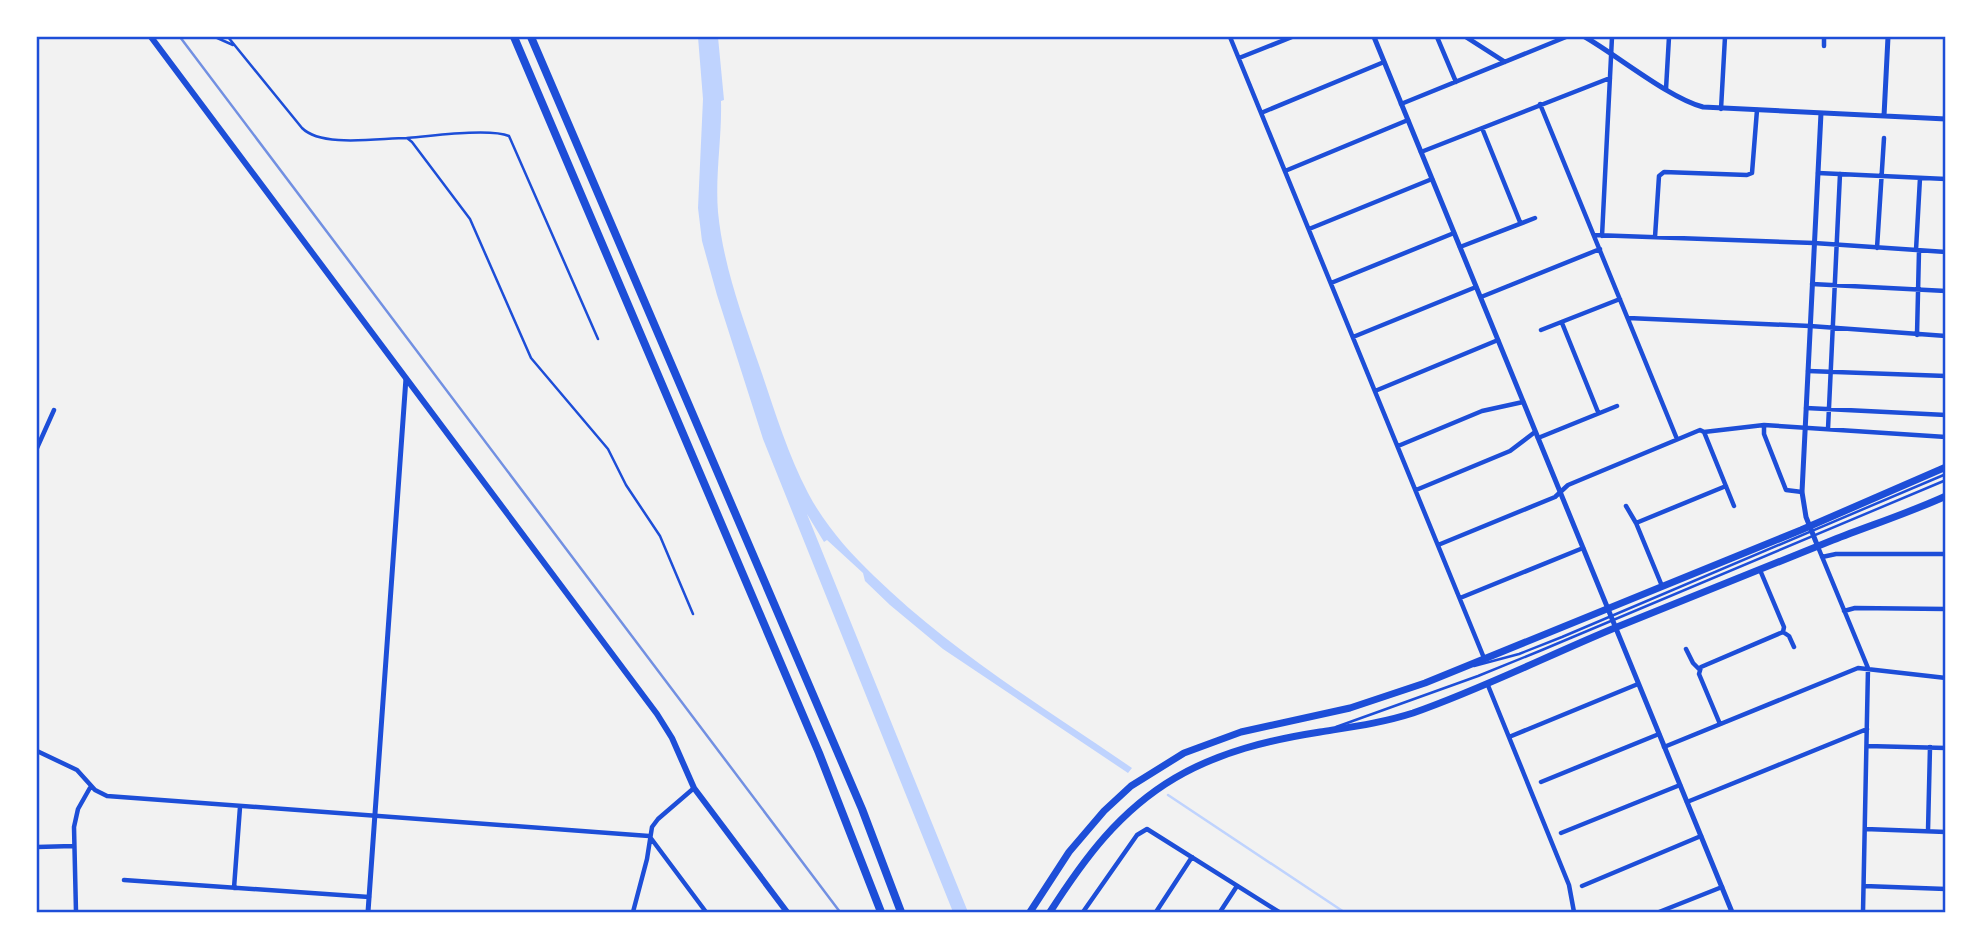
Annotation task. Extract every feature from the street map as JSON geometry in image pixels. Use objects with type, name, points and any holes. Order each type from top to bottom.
[{"type":"highway","points":[[514,37],[819,753],[881,912]]},
{"type":"highway","points":[[531,37],[862,809],[901,912]]},
{"type":"main road","points":[[151,37],[662,721],[694,788],[787,912]]},
{"type":"main road","points":[[1050,912],[1099,842],[1134,807],[1161,786],[1192,769],[1226,754],[1257,745],[1394,719],[1487,682],[1611,618],[1663,587],[1812,531],[1946,467]]},
{"type":"main road","points":[[1030,912],[1063,859],[1092,824],[1131,786],[1166,763],[1222,738],[1365,704],[1461,669],[1485,657],[1760,570],[1946,496]]},
{"type":"street","points":[[1230,37],[1485,657]]},
{"type":"street","points":[[1239,58],[1292,37]]},
{"type":"street","points":[[1374,37],[1732,912]]},
{"type":"street","points":[[1437,37],[1456,82]]},
{"type":"street","points":[[1466,37],[1505,62]]},
{"type":"street","points":[[1401,104],[1566,37]]},
{"type":"street","points":[[1585,37],[1666,89],[1698,106],[1946,119],[1946,93]]},
{"type":"street","points":[[1602,236],[1612,37]]},
{"type":"street","points":[[1666,89],[1670,37]]},
{"type":"street","points":[[1721,109],[1725,37]]},
{"type":"street","points":[[1824,46],[1825,37]]},
{"type":"street","points":[[1884,116],[1888,37]]},
{"type":"street","points":[[1261,113],[1384,62]]},
{"type":"street","points":[[1421,152],[1610,78]]},
{"type":"street","points":[[1540,104],[1677,439]]},
{"type":"street","points":[[1655,237],[1659,176],[1664,172],[1752,173],[1757,110]]},
{"type":"street","points":[[1821,113],[1802,492],[1812,531],[1868,668],[1863,912]]},
{"type":"street","points":[[1285,171],[1408,120]]},
{"type":"street","points":[[1482,128],[1520,222]]},
{"type":"street","points":[[1877,248],[1884,138]]},
{"type":"street","points":[[1818,173],[1946,179]]},
{"type":"street","points":[[1828,429],[1840,174]]},
{"type":"street","points":[[1917,335],[1920,178]]},
{"type":"street","points":[[1309,229],[1432,179]]},
{"type":"street","points":[[1460,247],[1535,218]]},
{"type":"street","points":[[1331,283],[1454,233]]},
{"type":"street","points":[[1594,235],[1814,243],[1946,252]]},
{"type":"street","points":[[1480,298],[1600,249]]},
{"type":"street","points":[[1812,284],[1946,291]]},
{"type":"street","points":[[1353,337],[1476,287]]},
{"type":"street","points":[[1541,330],[1620,299]]},
{"type":"street","points":[[1628,318],[1810,326],[1946,336]]},
{"type":"street","points":[[1562,323],[1598,412]]},
{"type":"street","points":[[1375,391],[1498,340]]},
{"type":"street","points":[[1808,371],[1946,376]]},
{"type":"street","points":[[368,912],[407,378]]},
{"type":"street","points":[[1398,446],[1482,411],[1523,402]]},
{"type":"street","points":[[1416,490],[1510,451],[1536,435],[1617,406]]},
{"type":"street","points":[[1806,408],[1946,415]]},
{"type":"street","points":[[37,448],[54,410]]},
{"type":"street","points":[[1764,425],[1764,434],[1786,490],[1802,492]]},
{"type":"street","points":[[1438,545],[1555,497],[1568,485],[1700,429],[1704,432],[1764,425],[1946,437]]},
{"type":"street","points":[[1704,432],[1734,506]]},
{"type":"street","points":[[1636,523],[1726,486]]},
{"type":"street","points":[[1626,506],[1663,587]]},
{"type":"street","points":[[1460,598],[1583,548]]},
{"type":"street","points":[[1822,557],[1836,554],[1946,554]]},
{"type":"street","points":[[1760,570],[1784,627],[1783,632]]},
{"type":"street","points":[[1844,611],[1855,608],[1946,609]]},
{"type":"street","points":[[1783,632],[1789,636],[1794,647]]},
{"type":"street","points":[[1699,669],[1783,632]]},
{"type":"street","points":[[1686,649],[1699,669],[1720,724]]},
{"type":"street","points":[[1664,747],[1858,668],[1946,678]]},
{"type":"street","points":[[1487,682],[1569,885],[1574,912]]},
{"type":"street","points":[[1509,737],[1638,684]]},
{"type":"street","points":[[1687,802],[1867,729]]},
{"type":"street","points":[[1541,782],[1659,734]]},
{"type":"street","points":[[1867,746],[1946,748]]},
{"type":"street","points":[[1928,831],[1930,747]]},
{"type":"street","points":[[37,751],[77,770],[98,793],[107,796],[649,836],[706,912]]},
{"type":"street","points":[[1561,833],[1680,785]]},
{"type":"street","points":[[76,912],[76,815],[91,786]]},
{"type":"street","points":[[633,912],[647,859],[649,836],[658,819],[694,788]]},
{"type":"street","points":[[234,888],[240,807]]},
{"type":"street","points":[[1865,829],[1946,832]]},
{"type":"street","points":[[1083,912],[1137,835],[1144,830],[1152,831],[1279,912]]},
{"type":"street","points":[[1582,886],[1701,836]]},
{"type":"street","points":[[37,847],[74,846]]},
{"type":"street","points":[[1156,912],[1192,857]]},
{"type":"street","points":[[124,880],[369,897]]},
{"type":"street","points":[[1220,912],[1237,886]]},
{"type":"street","points":[[1864,886],[1946,889]]},
{"type":"street","points":[[1659,912],[1722,887]]},
{"type":"lane","points":[[215,37],[236,46]]},
{"type":"lane","points":[[228,37],[302,128],[311,135],[332,140],[509,135],[598,339]]},
{"type":"lane","points":[[407,138],[470,219],[531,358],[603,440],[626,485],[654,526],[693,614]]},
{"type":"lane","points":[[1319,732],[1478,676],[1946,474]]},
{"type":"lane","points":[[1812,531],[1946,480]]},
{"type":"lane","points":[[1461,669],[1519,654],[1611,618]]},
{"type":"water","points":[[698,37],[718,37],[724,100],[721,101],[717,198],[720,231],[729,270],[781,430],[800,478],[815,505],[829,527],[855,557],[934,629],[998,677],[1132,768],[1128,773],[943,649],[890,605],[865,581],[863,573],[827,540],[824,542],[807,514],[968,912],[953,912],[763,439],[717,295],[702,241],[698,208],[703,99]]},
{"type":"waterway","points":[[1168,795],[1344,912]]},
{"type":"railway","points":[[180,37],[840,912]]}]
